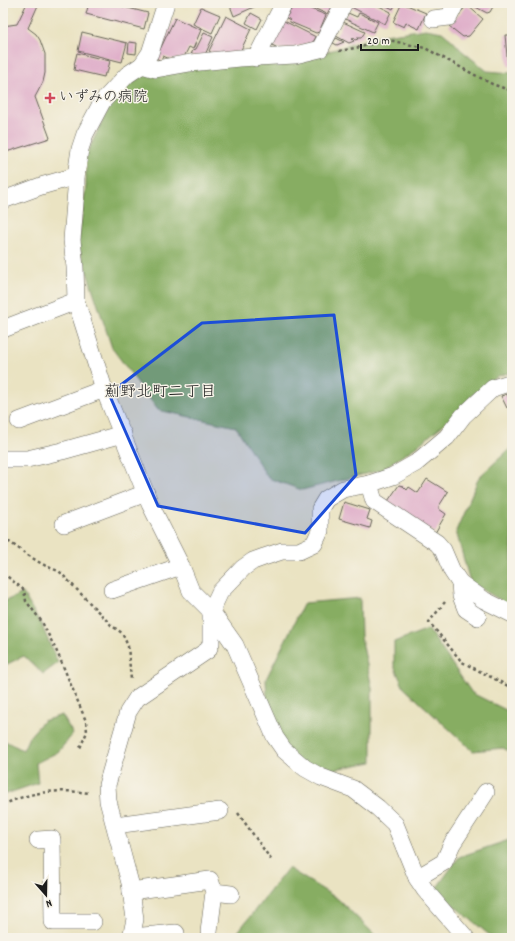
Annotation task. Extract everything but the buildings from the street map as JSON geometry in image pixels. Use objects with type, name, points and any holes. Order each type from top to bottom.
[{"type":"street","points":[[166,3],[150,53],[142,65],[127,75],[102,102],[93,118],[80,149],[76,176],[72,240],[76,267],[76,301],[104,389],[150,504],[181,566],[191,591],[211,611],[235,645],[275,737],[284,750],[305,768],[320,777],[353,789],[378,808],[395,824],[417,878],[425,890],[466,938]]},
{"type":"street","points":[[256,58],[284,3]]},
{"type":"street","points":[[142,65],[156,69],[190,63],[295,55],[320,49],[344,3]]},
{"type":"street","points":[[433,19],[449,17],[456,3]]},
{"type":"street","points":[[3,200],[41,186],[76,176]]},
{"type":"street","points":[[3,329],[76,301]]},
{"type":"street","points":[[176,932],[132,937],[135,919],[131,892],[108,795],[107,785],[128,712],[136,698],[208,650],[211,643],[211,611],[220,592],[243,568],[253,561],[282,551],[299,551],[314,544],[320,531],[320,509],[326,498],[343,489],[370,484],[393,476],[416,464],[447,438],[463,416],[493,388],[512,382]]},
{"type":"street","points":[[19,421],[104,389]]},
{"type":"street","points":[[3,459],[27,459],[123,434]]},
{"type":"street","points":[[370,484],[374,501],[438,543],[443,550],[452,571],[460,583],[484,600],[512,614]]},
{"type":"street","points":[[64,524],[146,493]]},
{"type":"street","points":[[112,590],[181,566]]},
{"type":"street","points":[[460,583],[461,596],[466,609],[478,617]]},
{"type":"street","points":[[417,878],[444,862],[452,844],[486,792]]},
{"type":"street","points":[[115,826],[220,811]]},
{"type":"street","points":[[38,840],[52,839],[53,922],[73,930],[93,922]]},
{"type":"street","points":[[131,892],[210,880],[222,893],[209,932]]},
{"type":"path","points":[[320,49],[338,51],[361,47],[384,40],[419,46],[436,53],[492,84],[512,91]]},
{"type":"path","points":[[3,538],[35,560],[51,569],[59,571],[112,626],[122,633],[128,646],[131,683],[136,698]]},
{"type":"path","points":[[3,573],[24,590],[26,601],[42,622],[58,654],[86,721],[87,732],[80,748]]},
{"type":"path","points":[[460,583],[429,622],[462,662],[512,688]]},
{"type":"path","points":[[3,804],[39,792],[75,792],[108,795]]},
{"type":"path","points":[[220,811],[238,813],[272,861]]},
{"type":"highlighted area","points":[[334,315],[356,475],[305,533],[158,506],[109,394],[202,323]]},
{"type":"green space","points":[[426,29],[442,32],[487,71],[512,73],[512,372],[498,376],[472,396],[444,424],[416,447],[381,470],[302,490],[268,478],[236,427],[158,410],[112,348],[78,245],[86,186],[86,155],[113,99],[139,76],[172,69],[320,54],[378,36]]},
{"type":"green space","points":[[512,447],[512,607],[470,582],[456,531],[479,477]]},
{"type":"green space","points":[[23,593],[42,626],[58,663],[43,674],[24,656],[3,666],[3,602]]},
{"type":"green space","points":[[360,598],[361,637],[372,688],[372,762],[314,773],[269,744],[266,679],[304,603]]},
{"type":"green space","points":[[428,629],[472,693],[512,713],[512,753],[503,748],[473,751],[404,688],[394,666],[394,642]]},
{"type":"green space","points":[[62,715],[73,734],[58,752],[36,763],[38,783],[3,795],[3,740],[23,750],[29,737],[43,721]]},
{"type":"green space","points":[[512,835],[512,938],[493,938],[435,890],[459,857],[509,840]]},
{"type":"green space","points":[[288,868],[338,899],[378,938],[236,938],[237,933]]},
{"type":"place","name":"いずみの病院","points":[[50,98]]},
{"type":"district","name":"薊野北町二丁目","points":[[160,392]]}]
